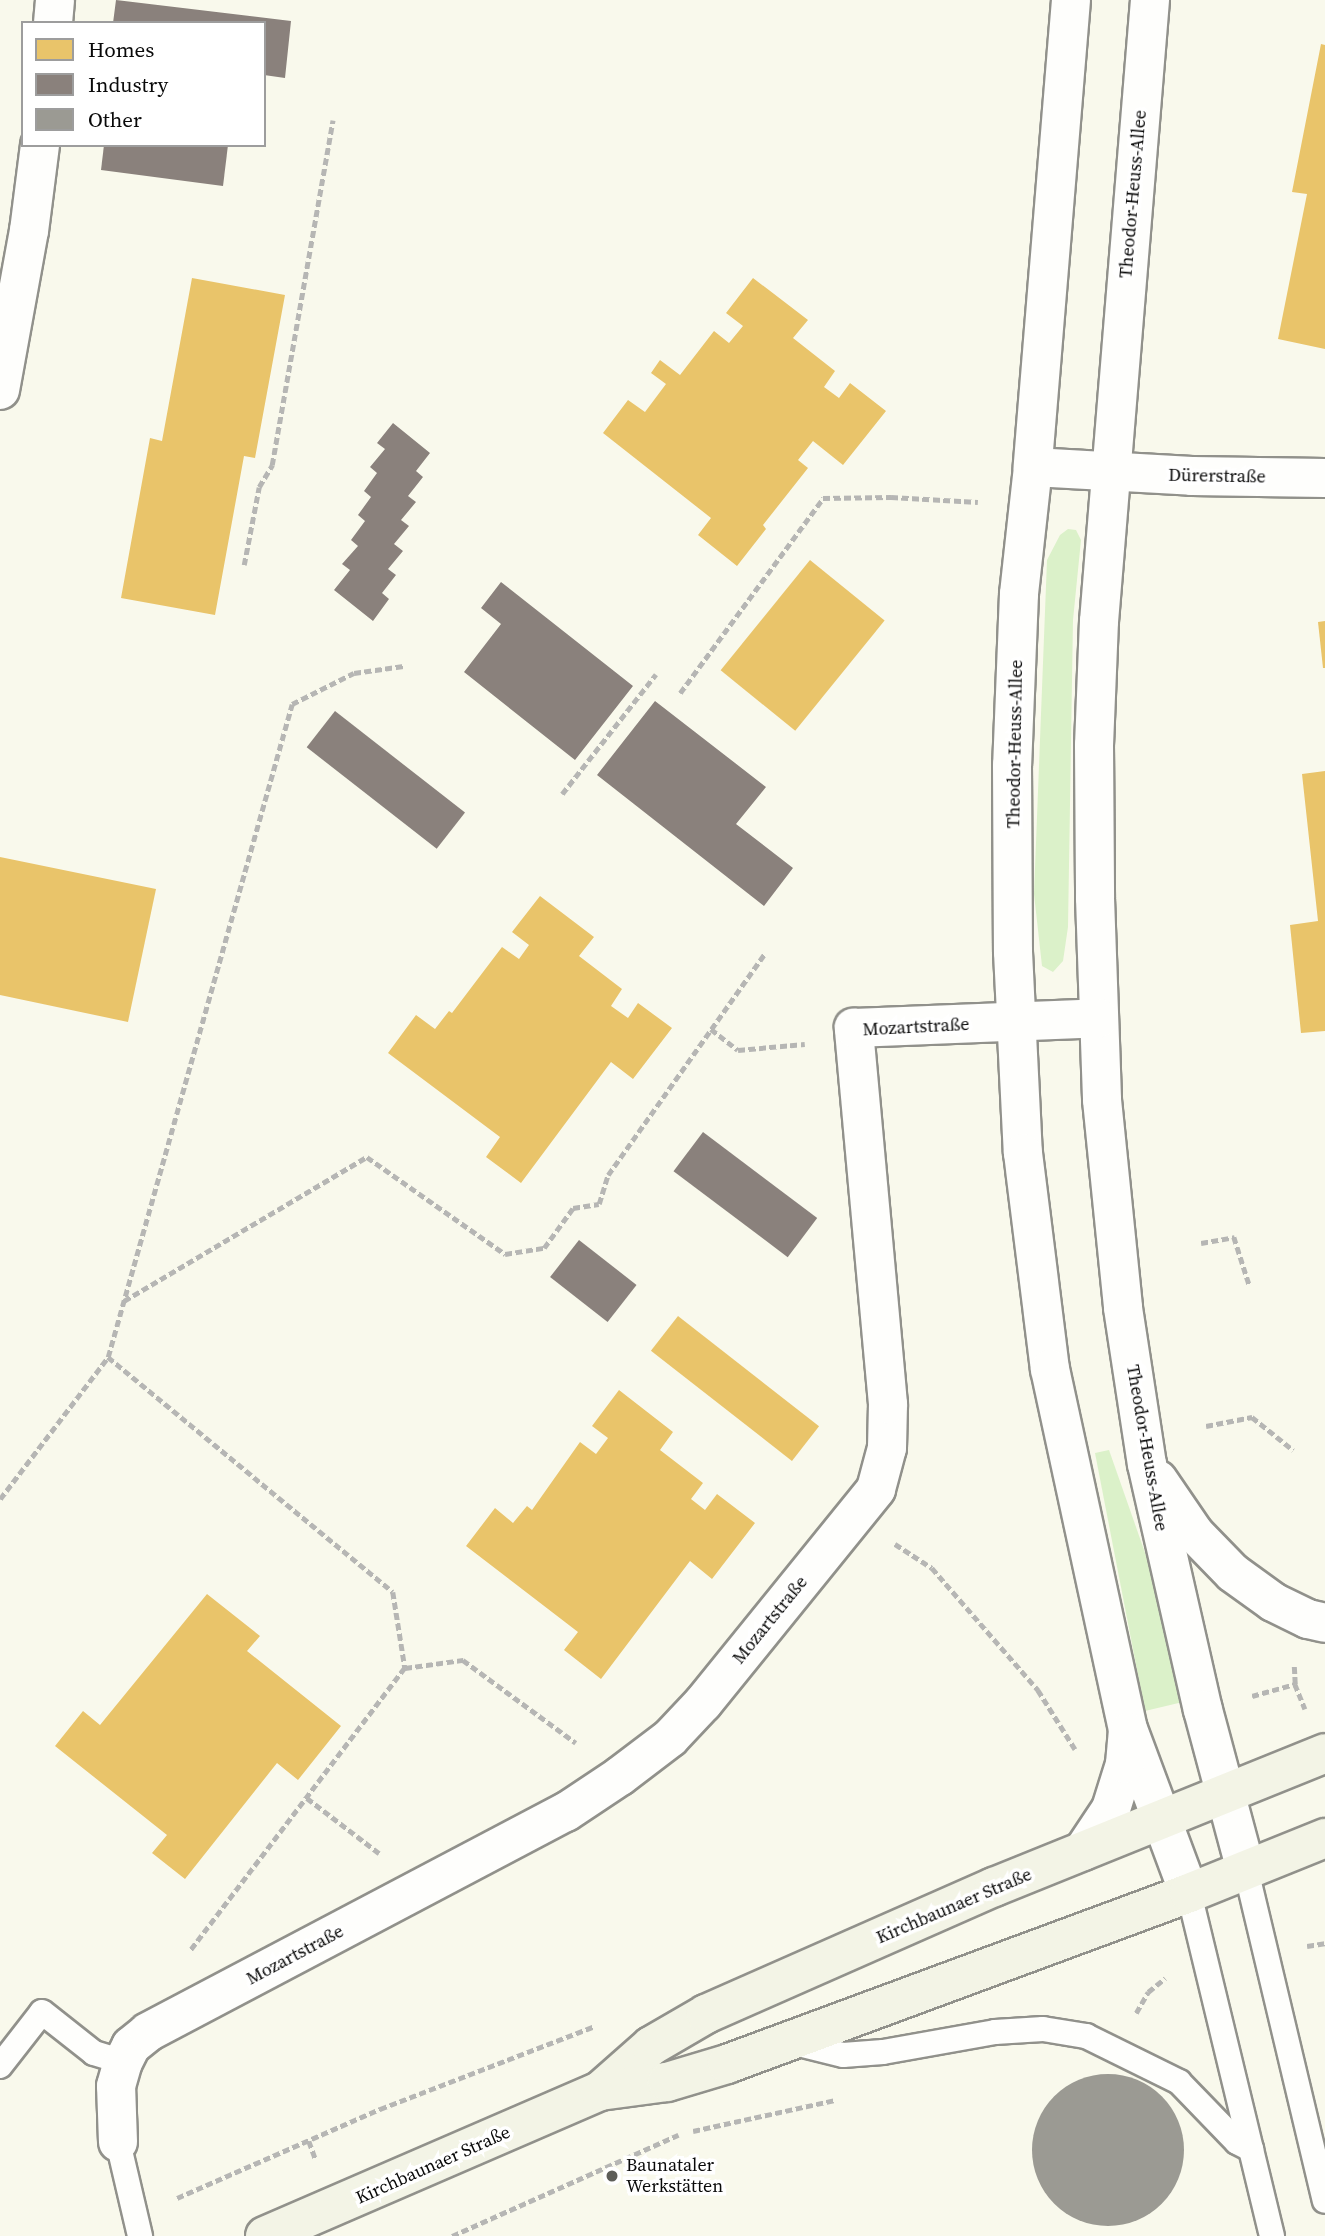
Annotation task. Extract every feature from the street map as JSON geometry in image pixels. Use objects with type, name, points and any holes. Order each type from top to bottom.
[{"type":"street","points":[[53,21],[55,0]]},
{"type":"street","name":"Theodor-Heuss-Allee","points":[[1071,0],[1033,467],[1019,594],[1012,765],[1016,1021],[1023,1153],[1050,1369],[1129,1730],[1189,1893]]},
{"type":"street","name":"Theodor-Heuss-Allee","points":[[1150,0],[1109,472],[1094,745],[1098,1018],[1111,1207],[1147,1464],[1203,1710],[1246,1870]]},
{"type":"street","points":[[0,390],[15,231],[39,147]]},
{"type":"street","points":[[1033,467],[1109,472]]},
{"type":"street","name":"Dürerstraße","points":[[1109,472],[1325,478]]},
{"type":"street","points":[[1016,1021],[1098,1018]]},
{"type":"street","name":"Mozartstraße","points":[[118,2142],[115,2111],[123,2062],[131,2046],[148,2032],[566,1812],[620,1776],[670,1738],[703,1703],[876,1489],[887,1448],[888,1404],[854,1028],[1016,1021]]},
{"type":"street","points":[[1147,1464],[1195,1534],[1233,1573],[1273,1602],[1316,1621]]},
{"type":"street","name":"Theodor-Heuss-Allee","points":[[1083,1851],[1111,1809],[1125,1764],[1129,1730]]},
{"type":"street","name":"Kirchbaunaer Straße","points":[[600,2091],[651,2046],[706,2014],[1083,1851],[1325,1753]]},
{"type":"street","name":"Kirchbaunaer Straße","points":[[265,2236],[600,2091],[667,2082],[727,2064],[1189,1893],[1325,1838]]},
{"type":"lane","points":[[1246,1870],[1325,2201]]},
{"type":"lane","points":[[1189,1893],[1272,2236]]},
{"type":"lane","points":[[0,2066],[42,2012],[94,2053],[123,2062]]},
{"type":"lane","points":[[787,2041],[843,2055],[884,2052],[995,2032],[1043,2029],[1086,2036],[1179,2082],[1237,2142],[1251,2149]]},
{"type":"lane","name":"Mozartstraße","points":[[118,2142],[138,2226]]},
{"type":"path","points":[[244,565],[259,487],[272,465],[332,120]]},
{"type":"path","points":[[680,694],[823,498],[891,497],[1029,505]]},
{"type":"path","points":[[0,1499],[108,1357],[292,704],[354,673],[404,666]]},
{"type":"path","points":[[562,794],[656,674]]},
{"type":"path","points":[[124,1302],[367,1157],[505,1255],[544,1248],[573,1208],[599,1204],[608,1175],[764,955]]},
{"type":"path","points":[[711,1029],[738,1049],[856,1040]]},
{"type":"path","points":[[1201,1243],[1234,1237],[1250,1287]]},
{"type":"path","points":[[108,1357],[393,1592],[405,1668]]},
{"type":"path","points":[[1206,1426],[1252,1417],[1293,1450]]},
{"type":"path","points":[[853,1517],[932,1568],[1038,1690],[1075,1749],[1072,1761]]},
{"type":"path","points":[[1203,1710],[1295,1684],[1297,1642],[1316,1621]]},
{"type":"path","points":[[191,1951],[405,1668],[463,1660],[620,1776]]},
{"type":"path","points":[[1075,1749],[1129,1730]]},
{"type":"path","points":[[307,1798],[388,1861],[406,1896]]},
{"type":"path","points":[[138,2226],[380,2109],[597,2025]]},
{"type":"green space","points":[[1068,529],[1076,530],[1081,540],[1073,620],[1068,927],[1063,961],[1053,972],[1042,966],[1034,894],[1047,560],[1060,535]]},
{"type":"green space","points":[[1109,1450],[1157,1587],[1187,1701],[1145,1711],[1095,1453]]},
{"type":"building: Homes","points":[[1321,44],[1325,45],[1325,349],[1278,339],[1307,194],[1292,192]]},
{"type":"building: Homes","points":[[192,278],[285,295],[255,458],[244,456],[215,615],[121,598],[150,438],[162,441]]},
{"type":"building: Homes","points":[[753,278],[808,320],[793,338],[835,371],[824,387],[839,398],[850,383],[886,411],[843,465],[813,441],[798,460],[808,468],[763,525],[766,529],[737,566],[698,535],[711,518],[603,433],[628,400],[645,412],[666,384],[651,373],[660,360],[680,375],[714,331],[729,343],[743,326],[726,313]]},
{"type":"building: Homes","points":[[810,560],[885,620],[795,731],[721,670]]},
{"type":"building: Homes","points":[[1325,621],[1325,668],[1323,668],[1318,622]]},
{"type":"building: Homes","points":[[1325,771],[1325,1031],[1301,1033],[1290,925],[1318,921],[1302,774]]},
{"type":"building: Homes","points":[[0,857],[156,889],[128,1022],[0,995]]},
{"type":"building: Homes","points":[[540,896],[594,937],[579,956],[622,989],[611,1006],[628,1018],[638,1003],[672,1028],[633,1079],[611,1062],[521,1183],[486,1157],[500,1137],[388,1053],[416,1015],[435,1029],[449,1011],[452,1013],[502,947],[519,959],[529,945],[512,932]]},
{"type":"building: Homes","points":[[678,1316],[819,1426],[792,1461],[651,1351]]},
{"type":"building: Homes","points":[[619,1390],[673,1432],[660,1450],[703,1483],[691,1499],[705,1510],[717,1494],[755,1523],[712,1579],[690,1561],[601,1679],[564,1650],[578,1632],[466,1546],[495,1508],[513,1523],[527,1506],[532,1510],[580,1442],[596,1454],[608,1438],[592,1426]]},
{"type":"building: Homes","points":[[207,1594],[260,1636],[247,1651],[341,1726],[298,1780],[277,1763],[185,1879],[152,1853],[167,1835],[55,1746],[83,1711],[100,1725]]},
{"type":"building: Industry","points":[[116,0],[291,21],[285,78],[266,75],[266,21],[113,21]]},
{"type":"building: Industry","points":[[104,147],[228,147],[223,186],[101,170]]},
{"type":"building: Industry","points":[[393,423],[430,453],[416,471],[423,477],[408,496],[416,502],[401,520],[409,526],[394,544],[403,551],[388,569],[396,575],[382,593],[389,599],[373,621],[334,590],[350,570],[342,564],[358,546],[351,540],[365,521],[358,515],[371,497],[364,491],[377,473],[370,467],[385,449],[377,443]]},
{"type":"building: Industry","points":[[501,582],[633,686],[575,760],[464,672],[501,624],[481,608]]},
{"type":"building: Industry","points":[[655,701],[766,787],[736,824],[793,868],[764,906],[597,775]]},
{"type":"building: Industry","points":[[335,711],[465,813],[437,849],[307,747]]},
{"type":"building: Industry","points":[[703,1132],[817,1218],[788,1257],[674,1171]]},
{"type":"building: Industry","points":[[579,1240],[637,1285],[608,1322],[550,1277]]},
{"type":"building: Other","points":[[1108,2074],[1137,2080],[1161,2097],[1178,2121],[1184,2150],[1178,2179],[1161,2203],[1137,2220],[1108,2226],[1079,2220],[1055,2203],[1038,2179],[1032,2150],[1038,2121],[1055,2097],[1079,2080]]},
{"type":"place","name":"Baunataler Werkstätten","points":[[612,2176]]}]
